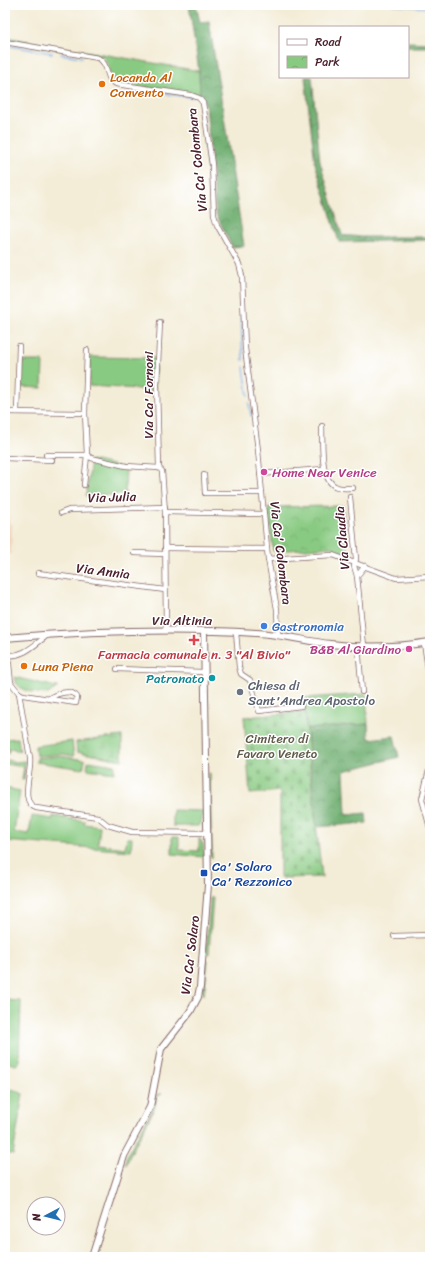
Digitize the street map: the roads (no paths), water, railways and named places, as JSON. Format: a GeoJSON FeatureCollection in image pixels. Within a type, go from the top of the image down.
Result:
{"type":"FeatureCollection","features":[{"type":"Feature","properties":{"kind":"street","name":"Via Ca' Colombara"},"geometry":{"type":"LineString","coordinates":[[5,42],[98,58],[105,62],[110,80],[116,84],[191,95],[199,98],[203,103],[212,165],[214,215],[239,264],[242,276],[245,348],[260,474],[268,559],[277,609],[278,635]]}},
{"type":"Feature","properties":{"kind":"street","name":"Via Ca' Fornoni"},"geometry":{"type":"LineString","coordinates":[[160,322],[157,385],[159,468],[162,471],[165,510],[166,631]]}},
{"type":"Feature","properties":{"kind":"street"},"geometry":{"type":"LineString","coordinates":[[17,412],[19,346]]}},
{"type":"Feature","properties":{"kind":"street"},"geometry":{"type":"LineString","coordinates":[[84,485],[87,456],[85,413],[87,350]]}},
{"type":"Feature","properties":{"kind":"street"},"geometry":{"type":"LineString","coordinates":[[5,412],[85,413]]}},
{"type":"Feature","properties":{"kind":"street"},"geometry":{"type":"LineString","coordinates":[[322,426],[324,469],[326,476],[335,486],[353,488]]}},
{"type":"Feature","properties":{"kind":"street"},"geometry":{"type":"LineString","coordinates":[[46,456],[87,456],[126,466],[159,468]]}},
{"type":"Feature","properties":{"kind":"street"},"geometry":{"type":"LineString","coordinates":[[5,458],[52,460]]}},
{"type":"Feature","properties":{"kind":"street"},"geometry":{"type":"LineString","coordinates":[[260,474],[324,469]]}},
{"type":"Feature","properties":{"kind":"street"},"geometry":{"type":"LineString","coordinates":[[204,475],[205,493],[262,493]]}},
{"type":"Feature","properties":{"kind":"street","name":"Via Claudia"},"geometry":{"type":"LineString","coordinates":[[350,497],[361,646]]}},
{"type":"Feature","properties":{"kind":"street","name":"Via Julia"},"geometry":{"type":"LineString","coordinates":[[61,513],[69,510],[165,510],[264,514]]}},
{"type":"Feature","properties":{"kind":"street"},"geometry":{"type":"LineString","coordinates":[[165,548],[267,549]]}},
{"type":"Feature","properties":{"kind":"street"},"geometry":{"type":"LineString","coordinates":[[134,554],[165,554]]}},
{"type":"Feature","properties":{"kind":"street"},"geometry":{"type":"LineString","coordinates":[[268,559],[333,555],[400,578],[430,576]]}},
{"type":"Feature","properties":{"kind":"street","name":"Via Claudia"},"geometry":{"type":"LineString","coordinates":[[357,576],[365,566]]}},
{"type":"Feature","properties":{"kind":"street","name":"Via Annia"},"geometry":{"type":"LineString","coordinates":[[38,573],[165,590]]}},
{"type":"Feature","properties":{"kind":"street","name":"Via Altinia"},"geometry":{"type":"LineString","coordinates":[[5,638],[94,631],[166,631],[236,632],[278,635],[332,644],[361,646],[427,642]]}},
{"type":"Feature","properties":{"kind":"street","name":"Via Ca' Solaro"},"geometry":{"type":"LineString","coordinates":[[92,1257],[124,1156],[150,1107],[161,1049],[167,1039],[187,1015],[198,997],[207,917],[208,833],[203,672],[204,632]]}},
{"type":"Feature","properties":{"kind":"street"},"geometry":{"type":"LineString","coordinates":[[236,632],[241,674],[250,680],[259,711],[301,706]]}},
{"type":"Feature","properties":{"kind":"street"},"geometry":{"type":"LineString","coordinates":[[49,634],[22,654],[6,655],[11,683],[20,694],[31,765],[27,798],[30,805],[36,808],[98,817],[108,825],[132,832],[208,833]]}},
{"type":"Feature","properties":{"kind":"street"},"geometry":{"type":"LineString","coordinates":[[427,642],[430,682]]}},
{"type":"Feature","properties":{"kind":"street"},"geometry":{"type":"LineString","coordinates":[[361,646],[362,692]]}},
{"type":"Feature","properties":{"kind":"street"},"geometry":{"type":"LineString","coordinates":[[118,669],[203,672]]}},
{"type":"Feature","properties":{"kind":"street"},"geometry":{"type":"LineString","coordinates":[[20,694],[48,699],[76,703],[77,697],[75,694],[60,692],[48,699]]}},
{"type":"Feature","properties":{"kind":"street"},"geometry":{"type":"LineString","coordinates":[[430,769],[422,799],[428,814],[430,828]]}},
{"type":"Feature","properties":{"kind":"street"},"geometry":{"type":"LineString","coordinates":[[394,936],[430,935]]}},
{"type":"Feature","properties":{"kind":"waterway"},"geometry":{"type":"LineString","coordinates":[[394,5],[430,8]]}},
{"type":"Feature","properties":{"kind":"waterway"},"geometry":{"type":"LineString","coordinates":[[5,45],[52,53]]}},
{"type":"Feature","properties":{"kind":"waterway"},"geometry":{"type":"LineString","coordinates":[[61,54],[82,57]]}},
{"type":"Feature","properties":{"kind":"waterway"},"geometry":{"type":"LineString","coordinates":[[116,87],[190,97]]}},
{"type":"Feature","properties":{"kind":"waterway"},"geometry":{"type":"LineString","coordinates":[[202,113],[210,195]]}},
{"type":"Feature","properties":{"kind":"waterway"},"geometry":{"type":"LineString","coordinates":[[241,314],[243,360]]}},
{"type":"Feature","properties":{"kind":"waterway"},"geometry":{"type":"LineString","coordinates":[[244,367],[248,396]]}},
{"type":"Feature","properties":{"kind":"waterway"},"geometry":{"type":"LineString","coordinates":[[249,403],[251,416]]}},
{"type":"Feature","properties":{"kind":"place","name":"Locanda Al Convento"},"geometry":{"type":"Point","coordinates":[102,84]}},
{"type":"Feature","properties":{"kind":"place","name":"Home Near Venice"},"geometry":{"type":"Point","coordinates":[264,472]}},
{"type":"Feature","properties":{"kind":"place","name":"Gastronomia"},"geometry":{"type":"Point","coordinates":[264,626]}},
{"type":"Feature","properties":{"kind":"place","name":"Farmacia comunale n. 3 \"Al Bivio\""},"geometry":{"type":"Point","coordinates":[194,640]}},
{"type":"Feature","properties":{"kind":"place","name":"B&B Al Giardino"},"geometry":{"type":"Point","coordinates":[409,649]}},
{"type":"Feature","properties":{"kind":"place","name":"Luna Piena"},"geometry":{"type":"Point","coordinates":[24,666]}},
{"type":"Feature","properties":{"kind":"place","name":"Patronato"},"geometry":{"type":"Point","coordinates":[212,678]}},
{"type":"Feature","properties":{"kind":"place","name":"Chiesa di Sant'Andrea Apostolo"},"geometry":{"type":"Point","coordinates":[240,692]}},
{"type":"Feature","properties":{"kind":"place","name":"Ca' Solaro Ca' Rezzonico"},"geometry":{"type":"Point","coordinates":[204,873]}},
{"type":"Feature","properties":{"kind":"park label","name":"Cimitero di Favaro Veneto"},"geometry":{"type":"Point","coordinates":[277,746]}}]}
